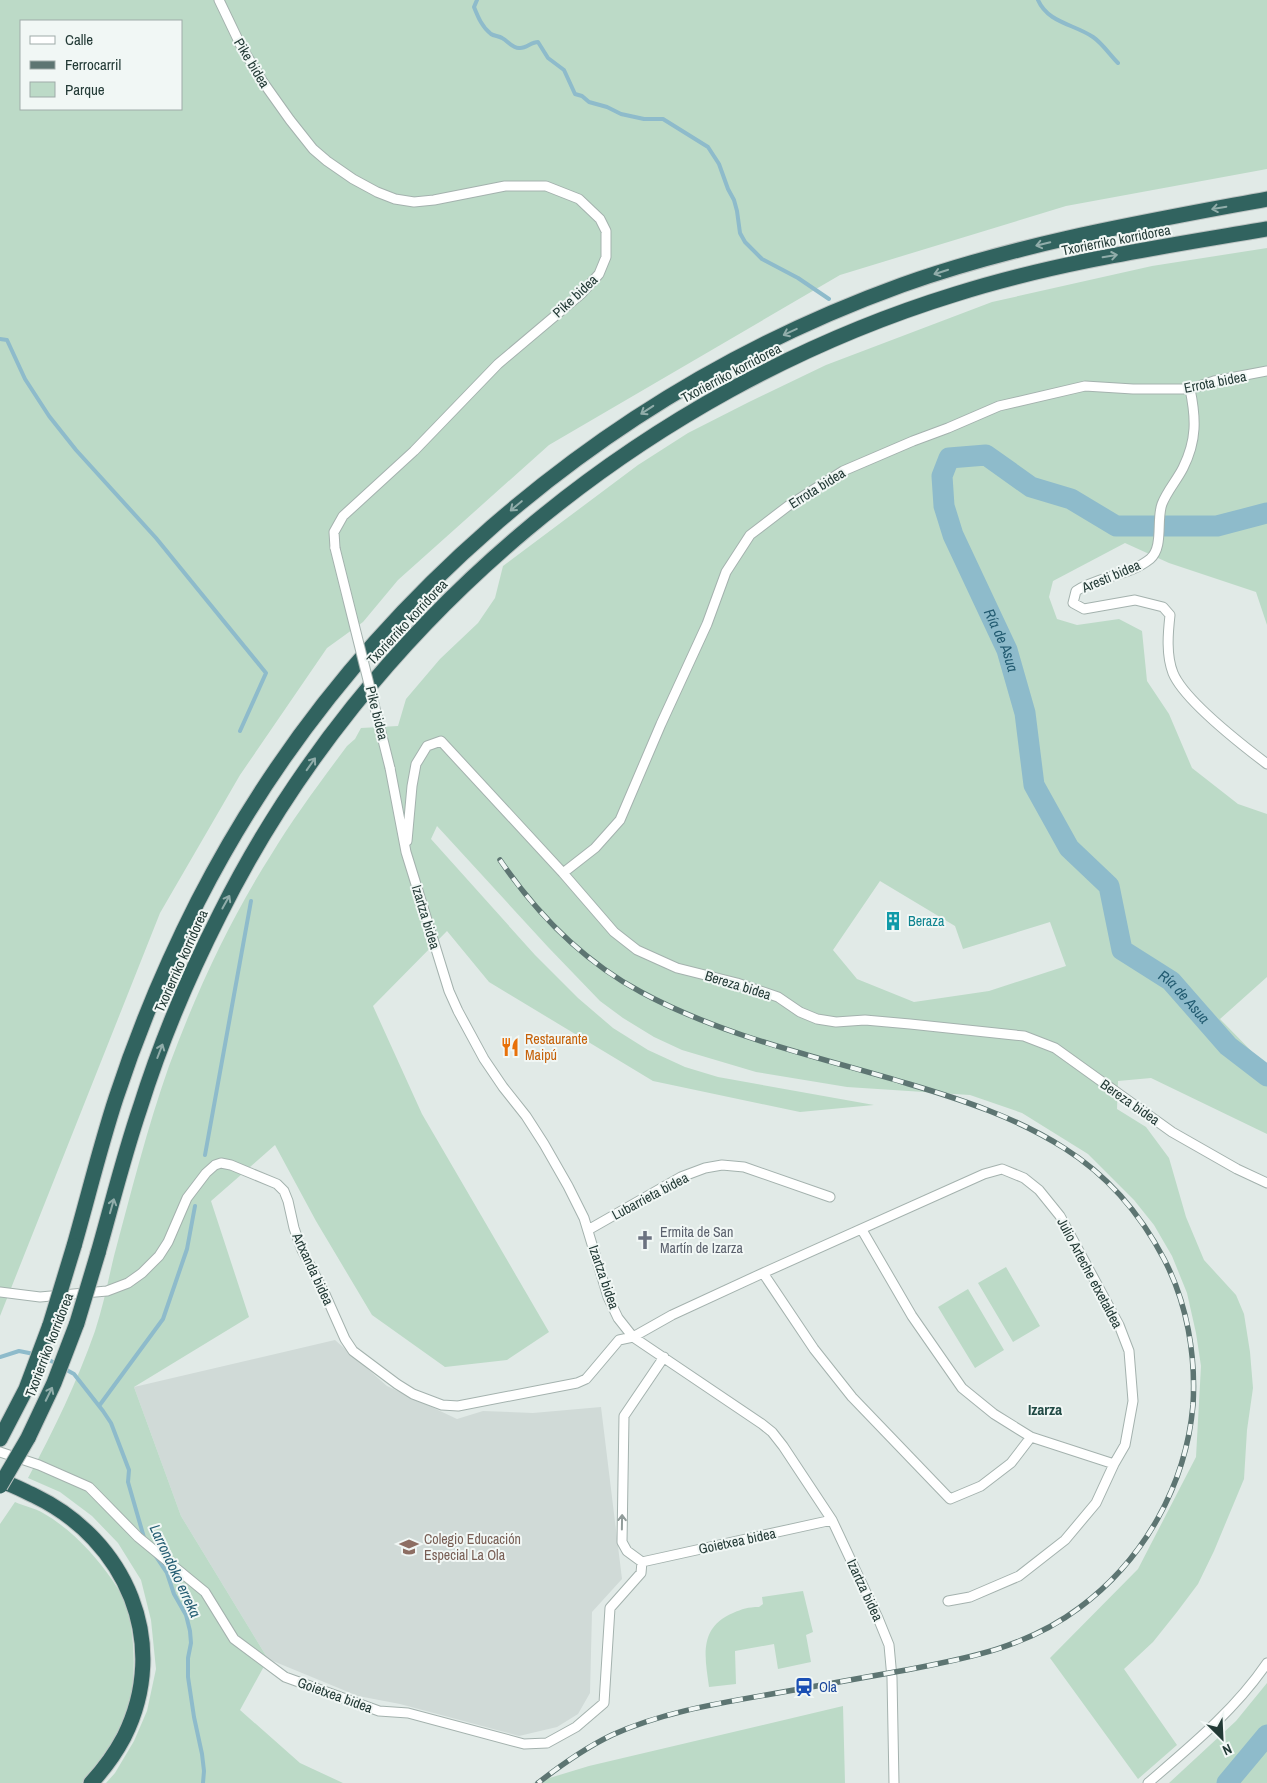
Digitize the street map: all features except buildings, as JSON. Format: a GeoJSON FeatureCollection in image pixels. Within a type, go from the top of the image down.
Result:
{"type":"FeatureCollection","features":[{"type":"Feature","properties":{"kind":"highway","name":"Txorierriko korridorea"},"geometry":{"type":"LineString","coordinates":[[0,1439],[26,1389],[50,1325],[106,1130],[132,1054],[161,981],[198,902],[256,801],[293,745],[357,663],[418,597],[479,537],[525,498],[592,447],[654,406],[772,340],[825,316],[902,285],[987,258],[1122,226],[1267,199]]}},
{"type":"Feature","properties":{"kind":"highway","name":"Txorierriko korridorea"},"geometry":{"type":"LineString","coordinates":[[0,1486],[28,1438],[54,1383],[77,1323],[140,1107],[165,1036],[220,913],[244,869],[304,773],[332,734],[376,679],[436,614],[518,537],[607,468],[675,423],[740,384],[783,363],[870,324],[994,282],[1099,257],[1267,230]]}},
{"type":"Feature","properties":{"kind":"highway"},"geometry":{"type":"LineString","coordinates":[[0,1481],[49,1503],[81,1526],[111,1559],[134,1604],[143,1651],[136,1706],[125,1736],[115,1753],[91,1783]]}},
{"type":"Feature","properties":{"kind":"street","name":"Pike bidea"},"geometry":{"type":"LineString","coordinates":[[219,0],[245,53],[290,120],[312,149],[353,179],[395,199],[414,202],[505,186],[546,186],[580,199],[600,219],[606,231],[606,257],[599,274],[581,294],[498,364],[414,451],[343,516],[334,532],[335,548],[390,768]]}},
{"type":"Feature","properties":{"kind":"street","name":"Errota bidea"},"geometry":{"type":"LineString","coordinates":[[563,873],[595,848],[620,820],[660,724],[707,624],[726,572],[750,535],[788,506],[843,471],[999,406],[1085,386],[1133,389],[1190,389],[1214,381],[1267,372]]}},
{"type":"Feature","properties":{"kind":"street","name":"Aresti bidea"},"geometry":{"type":"LineString","coordinates":[[1190,389],[1195,415],[1193,441],[1183,467],[1169,488],[1161,505],[1158,544],[1152,558],[1136,568],[1086,584],[1076,591],[1074,602],[1084,609],[1135,600],[1163,607],[1170,615],[1170,658],[1174,673],[1185,692],[1210,716],[1267,764]]}},
{"type":"Feature","properties":{"kind":"street","name":"Bereza bidea"},"geometry":{"type":"LineString","coordinates":[[406,852],[416,764],[427,746],[441,742],[563,873],[614,932],[637,950],[677,968],[737,983],[770,994],[800,1012],[817,1019],[836,1022],[865,1020],[1024,1036],[1055,1048],[1172,1132],[1237,1169],[1267,1182]]}},
{"type":"Feature","properties":{"kind":"street","name":"Izartza bidea"},"geometry":{"type":"LineString","coordinates":[[390,768],[406,852],[438,958],[458,1011],[484,1059],[544,1144],[584,1218],[608,1297],[618,1318],[633,1337],[772,1432],[832,1520],[878,1618],[891,1654],[894,1783]]}},
{"type":"Feature","properties":{"kind":"street","name":"Artxanda bidea"},"geometry":{"type":"LineString","coordinates":[[0,1292],[40,1297],[107,1291],[128,1284],[160,1256],[187,1198],[206,1173],[215,1165],[221,1163],[262,1177],[277,1184],[284,1190],[301,1248],[325,1294],[345,1339],[353,1351],[397,1384],[425,1400],[442,1405],[458,1406],[577,1383],[592,1372],[619,1340],[633,1337]]}},
{"type":"Feature","properties":{"kind":"street","name":"Lubarrieta bidea"},"geometry":{"type":"LineString","coordinates":[[588,1230],[681,1177],[704,1168],[722,1165],[744,1167],[830,1196]]}},
{"type":"Feature","properties":{"kind":"street","name":"Julio Arteche etxetaldea"},"geometry":{"type":"LineString","coordinates":[[633,1337],[672,1315],[984,1174],[1002,1169],[1024,1178],[1039,1190],[1060,1216],[1119,1325],[1129,1351],[1133,1401],[1125,1445],[1096,1503],[1065,1540],[1019,1576],[970,1597],[948,1601]]}},
{"type":"Feature","properties":{"kind":"street"},"geometry":{"type":"LineString","coordinates":[[862,1230],[912,1316],[962,1388],[994,1414],[1032,1438],[1114,1464]]}},
{"type":"Feature","properties":{"kind":"street"},"geometry":{"type":"LineString","coordinates":[[763,1274],[814,1349],[852,1396],[950,1499],[982,1486],[1011,1462],[1032,1438]]}},
{"type":"Feature","properties":{"kind":"street"},"geometry":{"type":"LineString","coordinates":[[642,1562],[627,1551],[622,1542],[624,1416],[664,1357]]}},
{"type":"Feature","properties":{"kind":"street","name":"Goietxea bidea"},"geometry":{"type":"LineString","coordinates":[[0,1452],[39,1465],[89,1487],[138,1537],[205,1592],[234,1639],[286,1676],[379,1711],[408,1713],[524,1744],[547,1743],[576,1727],[604,1703],[610,1608],[641,1573],[642,1562],[832,1520]]}},
{"type":"Feature","properties":{"kind":"street"},"geometry":{"type":"LineString","coordinates":[[1148,1783],[1220,1720],[1267,1663]]}},
{"type":"Feature","properties":{"kind":"shaded area","name":"Colegio Educación Especial La Ola"},"geometry":{"type":"Polygon","coordinates":[[[335,1340],[387,1386],[457,1419],[483,1411],[533,1413],[601,1407],[622,1579],[592,1612],[590,1693],[578,1714],[557,1727],[519,1736],[400,1704],[358,1696],[268,1659],[181,1516],[134,1387],[335,1340]]]}},
{"type":"Feature","properties":{"kind":"green space"},"geometry":{"type":"Polygon","coordinates":[[[0,0],[1267,0],[1267,169],[1066,206],[840,275],[549,445],[398,580],[363,622],[327,648],[240,775],[160,913],[0,1316],[0,0]]]}},
{"type":"Feature","properties":{"kind":"green space"},"geometry":{"type":"Polygon","coordinates":[[[1267,248],[1267,625],[1256,592],[1169,563],[1125,543],[1053,581],[1049,597],[1057,619],[1077,625],[1119,619],[1142,631],[1147,681],[1169,714],[1192,768],[1238,804],[1267,814],[1267,977],[1220,1019],[1267,1065],[1267,1134],[1151,1078],[1118,1081],[1117,1109],[1146,1127],[1169,1158],[1186,1217],[1204,1260],[1236,1295],[1244,1314],[1250,1352],[1253,1388],[1247,1430],[1244,1479],[1198,1584],[1153,1642],[1124,1669],[1177,1745],[1138,1779],[1050,1658],[1138,1569],[1196,1457],[1201,1366],[1187,1293],[1172,1256],[1154,1225],[1134,1200],[1088,1154],[1022,1113],[970,1095],[847,1087],[756,1072],[682,1050],[654,1037],[600,1001],[437,826],[431,839],[535,955],[578,998],[613,1028],[648,1050],[685,1067],[718,1077],[874,1105],[800,1112],[653,1081],[489,982],[447,931],[373,1006],[422,1114],[549,1332],[507,1360],[445,1367],[372,1315],[316,1221],[275,1145],[211,1201],[249,1317],[134,1387],[181,1516],[268,1659],[240,1710],[300,1763],[343,1783],[106,1783],[115,1773],[134,1741],[147,1711],[156,1669],[151,1620],[141,1580],[118,1543],[92,1516],[60,1492],[28,1478],[65,1406],[95,1331],[146,1137],[169,1066],[190,1012],[214,958],[241,906],[298,813],[347,746],[355,739],[361,728],[398,726],[406,699],[440,659],[478,623],[495,598],[503,566],[638,465],[688,433],[826,365],[992,302],[1152,266],[1267,248]],[[880,881],[833,950],[857,979],[914,1002],[989,991],[1066,966],[1050,922],[963,949],[955,926],[880,881]]]}},
{"type":"Feature","properties":{"kind":"green space"},"geometry":{"type":"Polygon","coordinates":[[[1006,1267],[1040,1326],[1013,1342],[978,1283],[1006,1267]]]}},
{"type":"Feature","properties":{"kind":"green space"},"geometry":{"type":"Polygon","coordinates":[[[968,1289],[1004,1350],[975,1368],[938,1307],[968,1289]]]}},
{"type":"Feature","properties":{"kind":"green space"},"geometry":{"type":"Polygon","coordinates":[[[15,1502],[37,1510],[53,1519],[82,1543],[122,1595],[131,1624],[134,1671],[127,1713],[119,1731],[107,1750],[82,1783],[0,1783],[0,1524],[15,1502]]]}},
{"type":"Feature","properties":{"kind":"green space"},"geometry":{"type":"Polygon","coordinates":[[[803,1591],[813,1632],[806,1635],[811,1662],[778,1669],[774,1644],[735,1651],[736,1684],[709,1687],[706,1644],[714,1627],[722,1619],[733,1613],[745,1608],[759,1607],[763,1604],[762,1597],[803,1591]]]}},
{"type":"Feature","properties":{"kind":"green space"},"geometry":{"type":"Polygon","coordinates":[[[1267,1683],[1267,1783],[1169,1783],[1236,1721],[1267,1683]]]}},
{"type":"Feature","properties":{"kind":"green space"},"geometry":{"type":"Polygon","coordinates":[[[843,1706],[845,1783],[533,1783],[589,1766],[843,1706]]]}},
{"type":"Feature","properties":{"kind":"waterway"},"geometry":{"type":"LineString","coordinates":[[477,0],[474,7],[481,22],[492,35],[502,38],[517,48],[538,42],[548,58],[564,70],[575,94],[582,96],[589,102],[607,107],[621,114],[644,119],[663,119],[708,147],[719,164],[734,200],[740,233],[745,242],[762,259],[798,278],[829,299]]}},
{"type":"Feature","properties":{"kind":"waterway"},"geometry":{"type":"LineString","coordinates":[[1038,0],[1048,14],[1086,33],[1103,46],[1118,63]]}},
{"type":"Feature","properties":{"kind":"waterway"},"geometry":{"type":"LineString","coordinates":[[0,339],[7,340],[25,379],[49,416],[76,450],[156,538],[266,673],[240,731]]}},
{"type":"Feature","properties":{"kind":"waterway","name":"Ría de Asua"},"geometry":{"type":"LineString","coordinates":[[1267,513],[1217,526],[1116,526],[1071,499],[1031,487],[986,455],[949,458],[942,476],[944,506],[953,535],[1007,650],[1025,713],[1034,785],[1069,848],[1109,886],[1122,950],[1171,981],[1228,1046],[1267,1076]]}},
{"type":"Feature","properties":{"kind":"waterway"},"geometry":{"type":"LineString","coordinates":[[205,1155],[251,901]]}},
{"type":"Feature","properties":{"kind":"waterway"},"geometry":{"type":"LineString","coordinates":[[99,1406],[163,1319],[187,1249],[195,1206]]}},
{"type":"Feature","properties":{"kind":"waterway","name":"Larrondoko erreka"},"geometry":{"type":"LineString","coordinates":[[0,1357],[19,1351],[34,1354]]}},
{"type":"Feature","properties":{"kind":"waterway","name":"Larrondoko erreka"},"geometry":{"type":"LineString","coordinates":[[41,1356],[57,1364]]}},
{"type":"Feature","properties":{"kind":"waterway","name":"Larrondoko erreka"},"geometry":{"type":"LineString","coordinates":[[63,1368],[74,1374],[111,1423],[129,1470],[128,1482],[145,1541]]}},
{"type":"Feature","properties":{"kind":"waterway","name":"Larrondoko erreka"},"geometry":{"type":"LineString","coordinates":[[155,1555],[167,1573],[174,1594],[186,1615],[190,1631],[191,1643],[188,1658],[188,1677],[202,1754],[203,1783]]}},
{"type":"Feature","properties":{"kind":"waterway","name":"Ría de Asua"},"geometry":{"type":"LineString","coordinates":[[1227,1783],[1267,1735]]}},
{"type":"Feature","properties":{"kind":"railway"},"geometry":{"type":"LineString","coordinates":[[500,860],[529,899],[563,935],[600,966],[641,992],[705,1022],[739,1034],[969,1103],[1009,1119],[1046,1137],[1080,1159],[1122,1197],[1145,1227],[1164,1259],[1179,1293],[1184,1311],[1191,1348],[1194,1386],[1189,1435],[1171,1492],[1158,1518],[1142,1544],[1102,1589],[1079,1608],[1059,1621],[1018,1642],[952,1661],[707,1706],[668,1715],[630,1727],[592,1745],[538,1783]]}},
{"type":"Feature","properties":{"kind":"place","name":"Beraza"},"geometry":{"type":"Point","coordinates":[893,921]}},
{"type":"Feature","properties":{"kind":"place","name":"Restaurante Maipú"},"geometry":{"type":"Point","coordinates":[510,1047]}},
{"type":"Feature","properties":{"kind":"place","name":"Ermita de San Martín de Izarza"},"geometry":{"type":"Point","coordinates":[645,1240]}},
{"type":"Feature","properties":{"kind":"place","name":"Colegio Educación Especial La Ola"},"geometry":{"type":"Point","coordinates":[409,1547]}},
{"type":"Feature","properties":{"kind":"place","name":"Ola"},"geometry":{"type":"Point","coordinates":[804,1687]}},
{"type":"Feature","properties":{"kind":"district","name":"Izarza"},"geometry":{"type":"Point","coordinates":[1045,1410]}}]}
